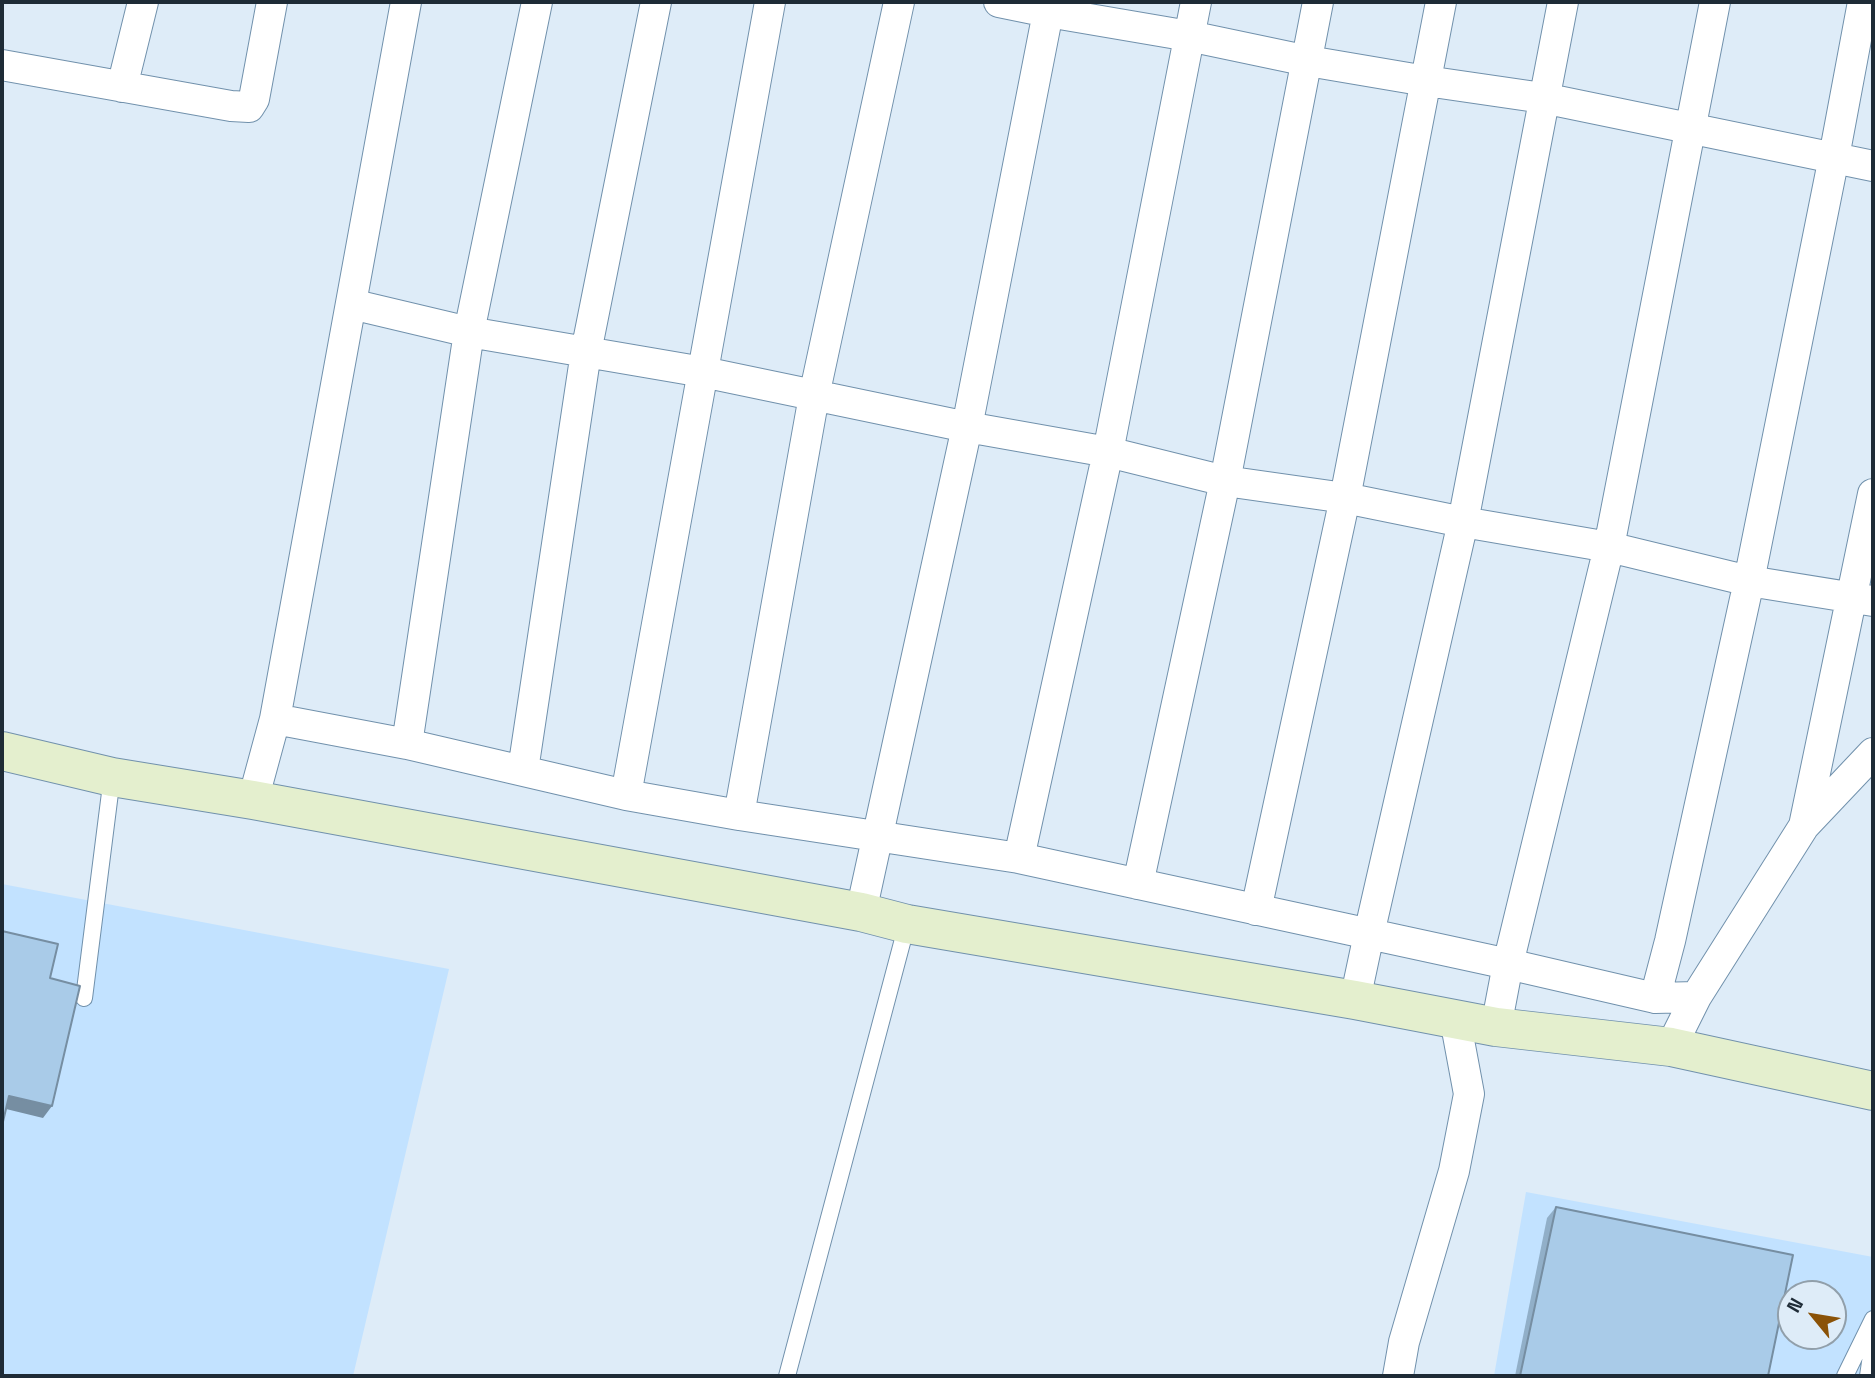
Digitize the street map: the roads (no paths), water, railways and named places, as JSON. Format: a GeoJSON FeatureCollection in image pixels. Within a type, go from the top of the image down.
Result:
{"type":"FeatureCollection","features":[{"type":"Feature","properties":{"kind":"street"},"geometry":{"type":"LineString","coordinates":[[122,87],[143,2]]}},
{"type":"Feature","properties":{"kind":"street"},"geometry":{"type":"LineString","coordinates":[[2,65],[249,107],[254,99],[272,2]]}},
{"type":"Feature","properties":{"kind":"street"},"geometry":{"type":"LineString","coordinates":[[253,800],[275,719],[406,2]]}},
{"type":"Feature","properties":{"kind":"street"},"geometry":{"type":"LineString","coordinates":[[407,744],[470,332],[537,2]]}},
{"type":"Feature","properties":{"kind":"street"},"geometry":{"type":"LineString","coordinates":[[523,770],[586,352],[656,2]]}},
{"type":"Feature","properties":{"kind":"street"},"geometry":{"type":"LineString","coordinates":[[626,795],[770,2]]}},
{"type":"Feature","properties":{"kind":"street"},"geometry":{"type":"LineString","coordinates":[[739,815],[814,396],[899,2]]}},
{"type":"Feature","properties":{"kind":"street"},"geometry":{"type":"LineString","coordinates":[[999,2],[1049,7],[1308,61],[1543,97],[1873,166]]}},
{"type":"Feature","properties":{"kind":"street"},"geometry":{"type":"LineString","coordinates":[[1019,858],[1108,452],[1196,2]]}},
{"type":"Feature","properties":{"kind":"street"},"geometry":{"type":"LineString","coordinates":[[1138,884],[1225,481],[1318,2]]}},
{"type":"Feature","properties":{"kind":"street"},"geometry":{"type":"LineString","coordinates":[[1256,909],[1345,498],[1441,2]]}},
{"type":"Feature","properties":{"kind":"street"},"geometry":{"type":"LineString","coordinates":[[1355,1000],[1464,522],[1563,2]]}},
{"type":"Feature","properties":{"kind":"street"},"geometry":{"type":"LineString","coordinates":[[1496,1027],[1508,964],[1609,547],[1715,2]]}},
{"type":"Feature","properties":{"kind":"street"},"geometry":{"type":"LineString","coordinates":[[1655,998],[1749,581],[1863,2]]}},
{"type":"Feature","properties":{"kind":"street"},"geometry":{"type":"LineString","coordinates":[[861,912],[967,428],[1049,7]]}},
{"type":"Feature","properties":{"kind":"street"},"geometry":{"type":"LineString","coordinates":[[351,304],[470,332],[703,372],[967,428],[1108,452],[1225,481],[1345,498],[1609,547],[1749,581],[1863,600]]}},
{"type":"Feature","properties":{"kind":"street"},"geometry":{"type":"LineString","coordinates":[[1804,826],[1863,600],[1873,494]]}},
{"type":"Feature","properties":{"kind":"street"},"geometry":{"type":"LineString","coordinates":[[275,719],[407,744],[626,795],[1019,858],[1655,998],[1696,997]]}},
{"type":"Feature","properties":{"kind":"street"},"geometry":{"type":"LineString","coordinates":[[2,751],[112,777],[253,800],[861,912],[907,924],[1355,1000],[1496,1027],[1671,1047],[1873,1091]]}},
{"type":"Feature","properties":{"kind":"street"},"geometry":{"type":"LineString","coordinates":[[1671,1047],[1696,997],[1804,826],[1873,753]]}},
{"type":"Feature","properties":{"kind":"street"},"geometry":{"type":"LineString","coordinates":[[1398,1376],[1404,1342],[1454,1171],[1469,1094],[1455,1020]]}},
{"type":"Feature","properties":{"kind":"lane"},"geometry":{"type":"LineString","coordinates":[[84,998],[112,777]]}},
{"type":"Feature","properties":{"kind":"lane"},"geometry":{"type":"LineString","coordinates":[[787,1376],[907,924]]}},
{"type":"Feature","properties":{"kind":"lane"},"geometry":{"type":"LineString","coordinates":[[1845,1376],[1873,1319]]}},
{"type":"Feature","properties":{"kind":"lane"},"geometry":{"type":"LineString","coordinates":[[1868,1376],[1873,1342]]}}]}
